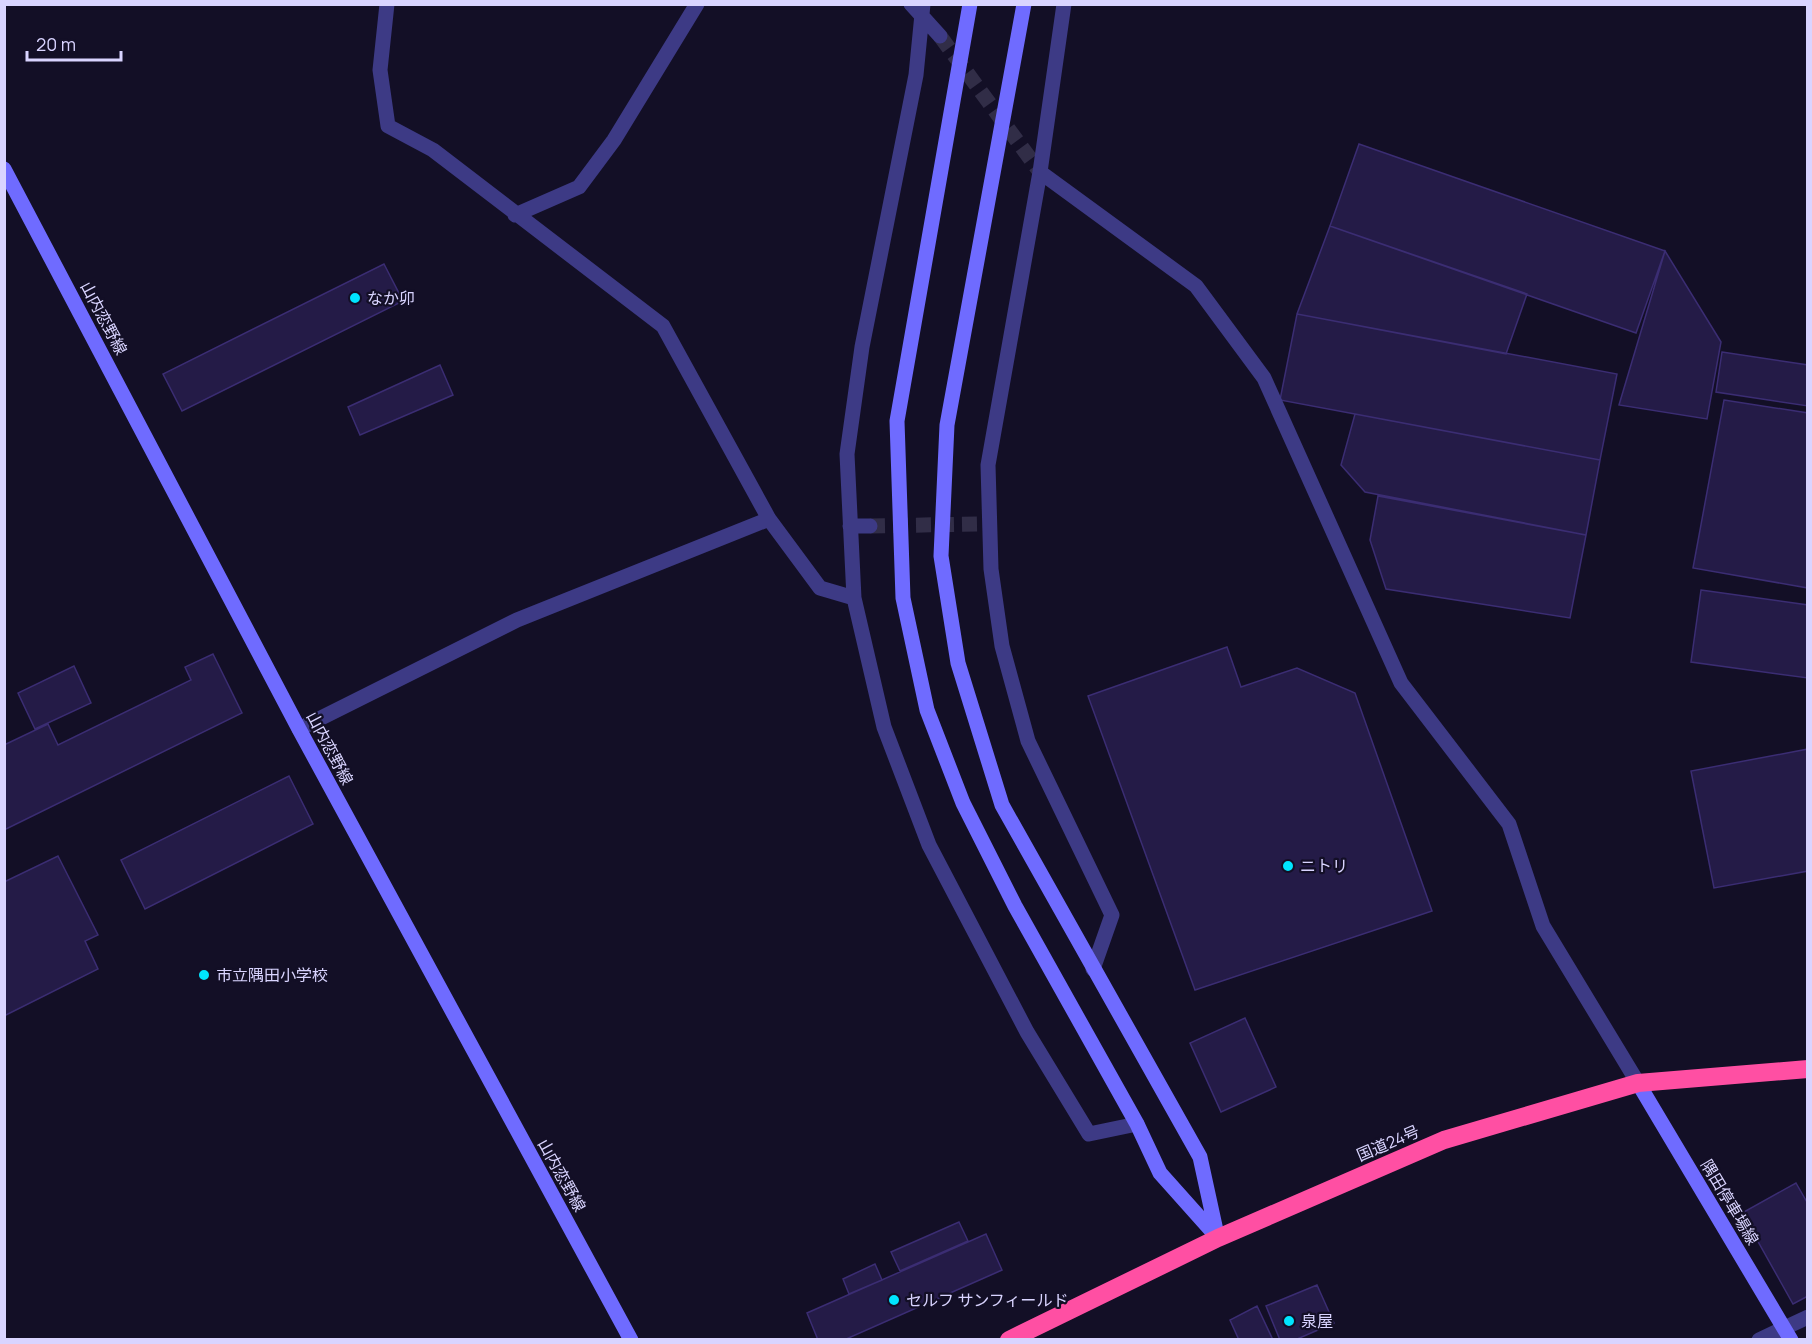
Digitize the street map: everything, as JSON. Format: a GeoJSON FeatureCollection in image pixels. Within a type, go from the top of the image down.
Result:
{"type":"FeatureCollection","features":[{"type":"Feature","properties":{"kind":"highway","name":"国道24号"},"geometry":{"type":"LineString","coordinates":[[1009,1340],[1218,1238],[1444,1140],[1638,1083],[1808,1069]]}},
{"type":"Feature","properties":{"kind":"street"},"geometry":{"type":"LineString","coordinates":[[387,4],[380,70],[388,126],[434,150],[663,326],[769,519],[820,588],[854,598]]}},
{"type":"Feature","properties":{"kind":"street"},"geometry":{"type":"LineString","coordinates":[[515,214],[579,187],[614,140],[697,4]]}},
{"type":"Feature","properties":{"kind":"street"},"geometry":{"type":"LineString","coordinates":[[970,4],[897,421],[903,598],[927,710],[963,802],[1015,906],[1137,1124],[1160,1173],[1218,1238]]}},
{"type":"Feature","properties":{"kind":"street"},"geometry":{"type":"LineString","coordinates":[[1024,4],[947,425],[941,556],[958,663],[1002,805],[1200,1157],[1218,1238]]}},
{"type":"Feature","properties":{"kind":"street"},"geometry":{"type":"LineString","coordinates":[[1064,4],[1040,172],[988,465],[984,524],[1002,646],[1028,741],[1112,915],[1093,969]]}},
{"type":"Feature","properties":{"kind":"street"},"geometry":{"type":"LineString","coordinates":[[918,8],[916,75],[855,392],[847,454],[854,598],[884,727],[929,845],[1027,1032],[1089,1134],[1137,1124]]}},
{"type":"Feature","properties":{"kind":"street"},"geometry":{"type":"LineString","coordinates":[[918,8],[940,36]]}},
{"type":"Feature","properties":{"kind":"street","name":"山内恋野線"},"geometry":{"type":"LineString","coordinates":[[4,169],[299,729],[631,1340]]}},
{"type":"Feature","properties":{"kind":"street"},"geometry":{"type":"LineString","coordinates":[[1040,172],[1196,286],[1264,378],[1401,683],[1509,824],[1543,926],[1638,1083]]}},
{"type":"Feature","properties":{"kind":"street"},"geometry":{"type":"LineString","coordinates":[[299,729],[517,620],[769,519]]}},
{"type":"Feature","properties":{"kind":"street"},"geometry":{"type":"LineString","coordinates":[[850,526],[870,526]]}},
{"type":"Feature","properties":{"kind":"street","name":"隅田停車場線"},"geometry":{"type":"LineString","coordinates":[[1638,1083],[1788,1334]]}},
{"type":"Feature","properties":{"kind":"street"},"geometry":{"type":"LineString","coordinates":[[1760,1340],[1788,1334],[1808,1317]]}},
{"type":"Feature","properties":{"kind":"building"},"geometry":{"type":"Polygon","coordinates":[[[1359,144],[1665,251],[1636,333],[1330,226],[1359,144]]]}},
{"type":"Feature","properties":{"kind":"building"},"geometry":{"type":"Polygon","coordinates":[[[1330,226],[1527,294],[1506,354],[1297,314],[1330,226]]]}},
{"type":"Feature","properties":{"kind":"building"},"geometry":{"type":"Polygon","coordinates":[[[1665,251],[1721,342],[1707,419],[1619,405],[1665,251]]]}},
{"type":"Feature","properties":{"kind":"building"},"geometry":{"type":"Polygon","coordinates":[[[384,264],[403,301],[182,411],[163,374],[384,264]]]}},
{"type":"Feature","properties":{"kind":"building"},"geometry":{"type":"Polygon","coordinates":[[[1297,314],[1617,374],[1600,460],[1280,400],[1297,314]]]}},
{"type":"Feature","properties":{"kind":"building"},"geometry":{"type":"Polygon","coordinates":[[[1722,352],[1808,365],[1808,406],[1716,392],[1722,352]]]}},
{"type":"Feature","properties":{"kind":"building"},"geometry":{"type":"Polygon","coordinates":[[[440,365],[453,395],[360,435],[348,407],[440,365]]]}},
{"type":"Feature","properties":{"kind":"building"},"geometry":{"type":"Polygon","coordinates":[[[1724,400],[1808,413],[1808,588],[1693,568],[1724,400]]]}},
{"type":"Feature","properties":{"kind":"building"},"geometry":{"type":"Polygon","coordinates":[[[1355,414],[1600,460],[1586,535],[1365,492],[1341,465],[1355,414]]]}},
{"type":"Feature","properties":{"kind":"building"},"geometry":{"type":"Polygon","coordinates":[[[1378,496],[1586,535],[1570,618],[1386,589],[1370,540],[1378,496]]]}},
{"type":"Feature","properties":{"kind":"building"},"geometry":{"type":"Polygon","coordinates":[[[1701,590],[1808,605],[1808,678],[1691,662],[1701,590]]]}},
{"type":"Feature","properties":{"kind":"building"},"geometry":{"type":"Polygon","coordinates":[[[1227,647],[1241,687],[1297,668],[1355,693],[1432,911],[1195,990],[1088,696],[1227,647]]]}},
{"type":"Feature","properties":{"kind":"building"},"geometry":{"type":"Polygon","coordinates":[[[213,654],[242,713],[4,830],[4,745],[48,724],[58,745],[191,680],[185,667],[213,654]]]}},
{"type":"Feature","properties":{"kind":"building"},"geometry":{"type":"Polygon","coordinates":[[[74,666],[91,703],[35,729],[18,693],[74,666]]]}},
{"type":"Feature","properties":{"kind":"building"},"geometry":{"type":"Polygon","coordinates":[[[1808,749],[1808,871],[1714,888],[1691,771],[1808,749]]]}},
{"type":"Feature","properties":{"kind":"building"},"geometry":{"type":"Polygon","coordinates":[[[289,776],[313,824],[145,909],[121,860],[289,776]]]}},
{"type":"Feature","properties":{"kind":"building"},"geometry":{"type":"Polygon","coordinates":[[[58,856],[98,935],[85,941],[98,969],[4,1016],[4,882],[58,856]]]}},
{"type":"Feature","properties":{"kind":"building"},"geometry":{"type":"Polygon","coordinates":[[[1245,1018],[1276,1087],[1221,1112],[1190,1043],[1245,1018]]]}},
{"type":"Feature","properties":{"kind":"building"},"geometry":{"type":"Polygon","coordinates":[[[1796,1183],[1808,1204],[1808,1296],[1793,1304],[1742,1213],[1796,1183]]]}},
{"type":"Feature","properties":{"kind":"building"},"geometry":{"type":"Polygon","coordinates":[[[959,1222],[968,1241],[900,1271],[891,1252],[959,1222]]]}},
{"type":"Feature","properties":{"kind":"building"},"geometry":{"type":"Polygon","coordinates":[[[986,1234],[1002,1270],[844,1340],[818,1340],[807,1313],[986,1234]]]}},
{"type":"Feature","properties":{"kind":"building"},"geometry":{"type":"Polygon","coordinates":[[[875,1264],[882,1280],[849,1294],[843,1279],[875,1264]]]}},
{"type":"Feature","properties":{"kind":"building"},"geometry":{"type":"Polygon","coordinates":[[[1317,1285],[1334,1323],[1295,1340],[1280,1340],[1266,1306],[1317,1285]]]}},
{"type":"Feature","properties":{"kind":"building"},"geometry":{"type":"Polygon","coordinates":[[[1257,1306],[1273,1340],[1239,1340],[1230,1320],[1257,1306]]]}},
{"type":"Feature","properties":{"kind":"tunnel"},"geometry":{"type":"LineString","coordinates":[[940,36],[1040,172]]}},
{"type":"Feature","properties":{"kind":"tunnel"},"geometry":{"type":"LineString","coordinates":[[870,526],[978,524]]}},
{"type":"Feature","properties":{"kind":"place","name":"なか卯"},"geometry":{"type":"Point","coordinates":[355,298]}},
{"type":"Feature","properties":{"kind":"place","name":"ニトリ"},"geometry":{"type":"Point","coordinates":[1288,866]}},
{"type":"Feature","properties":{"kind":"place","name":"市立隅田小学校"},"geometry":{"type":"Point","coordinates":[204,975]}},
{"type":"Feature","properties":{"kind":"place","name":"セルフ サンフィールド"},"geometry":{"type":"Point","coordinates":[894,1300]}},
{"type":"Feature","properties":{"kind":"place","name":"泉屋"},"geometry":{"type":"Point","coordinates":[1289,1321]}}]}
